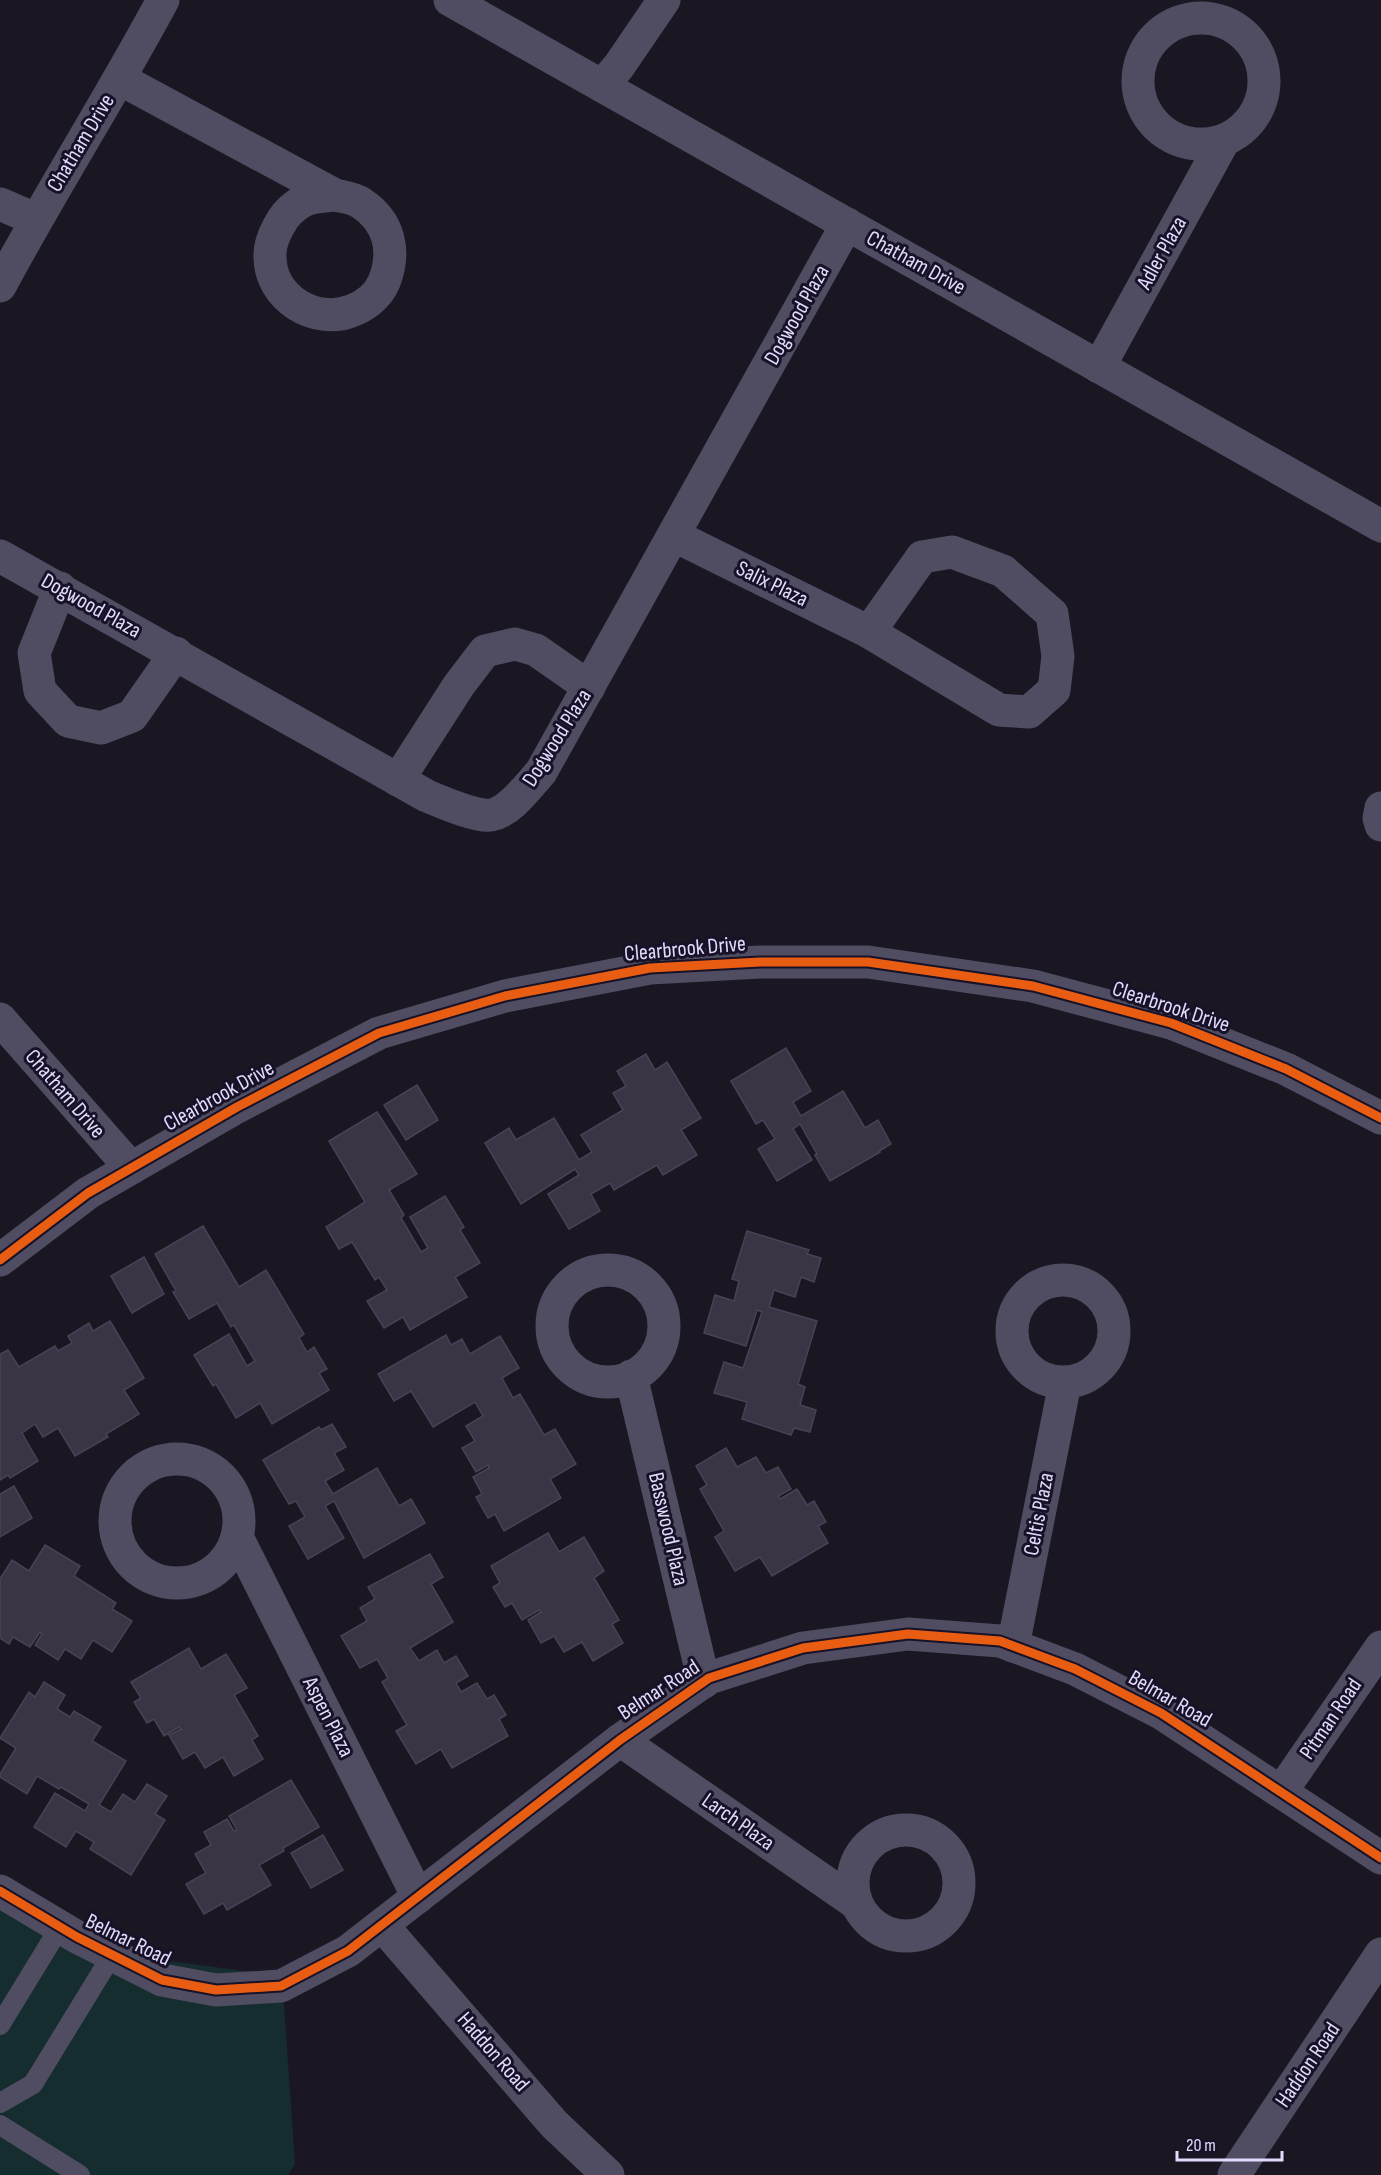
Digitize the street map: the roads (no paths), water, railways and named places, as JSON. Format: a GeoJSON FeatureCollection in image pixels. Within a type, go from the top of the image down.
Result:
{"type":"FeatureCollection","features":[{"type":"Feature","properties":{"kind":"street","name":"Chatham Drive"},"geometry":{"type":"LineString","coordinates":[[0,286],[36,219],[120,79],[163,0]]}},
{"type":"Feature","properties":{"kind":"street","name":"Chatham Drive"},"geometry":{"type":"LineString","coordinates":[[450,0],[1381,526]]}},
{"type":"Feature","properties":{"kind":"street"},"geometry":{"type":"LineString","coordinates":[[602,86],[619,66],[664,0]]}},
{"type":"Feature","properties":{"kind":"street"},"geometry":{"type":"LineString","coordinates":[[120,79],[335,195]]}},
{"type":"Feature","properties":{"kind":"street","name":"Adler Plaza"},"geometry":{"type":"LineString","coordinates":[[1099,367],[1224,140]]}},
{"type":"Feature","properties":{"kind":"street"},"geometry":{"type":"LineString","coordinates":[[0,204],[36,219]]}},
{"type":"Feature","properties":{"kind":"street","name":"Dogwood Plaza"},"geometry":{"type":"LineString","coordinates":[[0,556],[427,796],[464,810],[491,815],[514,804],[541,772],[675,536],[847,224]]}},
{"type":"Feature","properties":{"kind":"street","name":"Salix Plaza"},"geometry":{"type":"LineString","coordinates":[[675,536],[869,632],[999,710],[1029,711],[1054,690],[1058,656],[1052,614],[1003,571],[952,552],[922,557],[869,632]]}},
{"type":"Feature","properties":{"kind":"street"},"geometry":{"type":"LineString","coordinates":[[60,588],[34,653],[40,691],[68,721],[101,728],[132,716],[176,653]]}},
{"type":"Feature","properties":{"kind":"street"},"geometry":{"type":"LineString","coordinates":[[398,780],[459,685],[485,651],[515,644],[536,650],[589,687]]}},
{"type":"Feature","properties":{"kind":"street"},"geometry":{"type":"LineString","coordinates":[[1381,808],[1379,818],[1381,825]]}},
{"type":"Feature","properties":{"kind":"street","name":"Clearbrook Drive"},"geometry":{"type":"LineString","coordinates":[[0,1260],[88,1193],[237,1107],[380,1033],[506,996],[650,968],[760,962],[868,962],[1034,986],[1171,1023],[1286,1069],[1381,1118]]}},
{"type":"Feature","properties":{"kind":"street","name":"Chatham Drive"},"geometry":{"type":"LineString","coordinates":[[0,1019],[131,1168]]}},
{"type":"Feature","properties":{"kind":"street","name":"Basswood Plaza"},"geometry":{"type":"LineString","coordinates":[[632,1376],[704,1682]]}},
{"type":"Feature","properties":{"kind":"street","name":"Celtis Plaza"},"geometry":{"type":"LineString","coordinates":[[1013,1646],[1065,1383]]}},
{"type":"Feature","properties":{"kind":"street","name":"Aspen Plaza"},"geometry":{"type":"LineString","coordinates":[[237,1537],[418,1897]]}},
{"type":"Feature","properties":{"kind":"street","name":"Belmar Road"},"geometry":{"type":"LineString","coordinates":[[0,1892],[111,1955],[162,1980],[216,1990],[281,1986],[348,1951],[620,1740],[709,1678],[803,1648],[908,1634],[1000,1641],[1075,1669],[1161,1713],[1381,1858]]}},
{"type":"Feature","properties":{"kind":"street","name":"Pitman Road"},"geometry":{"type":"LineString","coordinates":[[1281,1792],[1381,1647]]}},
{"type":"Feature","properties":{"kind":"street","name":"Larch Plaza"},"geometry":{"type":"LineString","coordinates":[[620,1740],[857,1904]]}},
{"type":"Feature","properties":{"kind":"street","name":"Haddon Road"},"geometry":{"type":"LineString","coordinates":[[382,1925],[554,2124],[608,2175]]}},
{"type":"Feature","properties":{"kind":"street","name":"Haddon Road"},"geometry":{"type":"LineString","coordinates":[[1234,2175],[1381,1954]]}},
{"type":"Feature","properties":{"kind":"lane"},"geometry":{"type":"LineString","coordinates":[[0,2025],[60,1927]]}},
{"type":"Feature","properties":{"kind":"lane"},"geometry":{"type":"LineString","coordinates":[[0,2103],[33,2084],[111,1955]]}},
{"type":"Feature","properties":{"kind":"lane"},"geometry":{"type":"LineString","coordinates":[[0,2125],[80,2175]]}}]}
